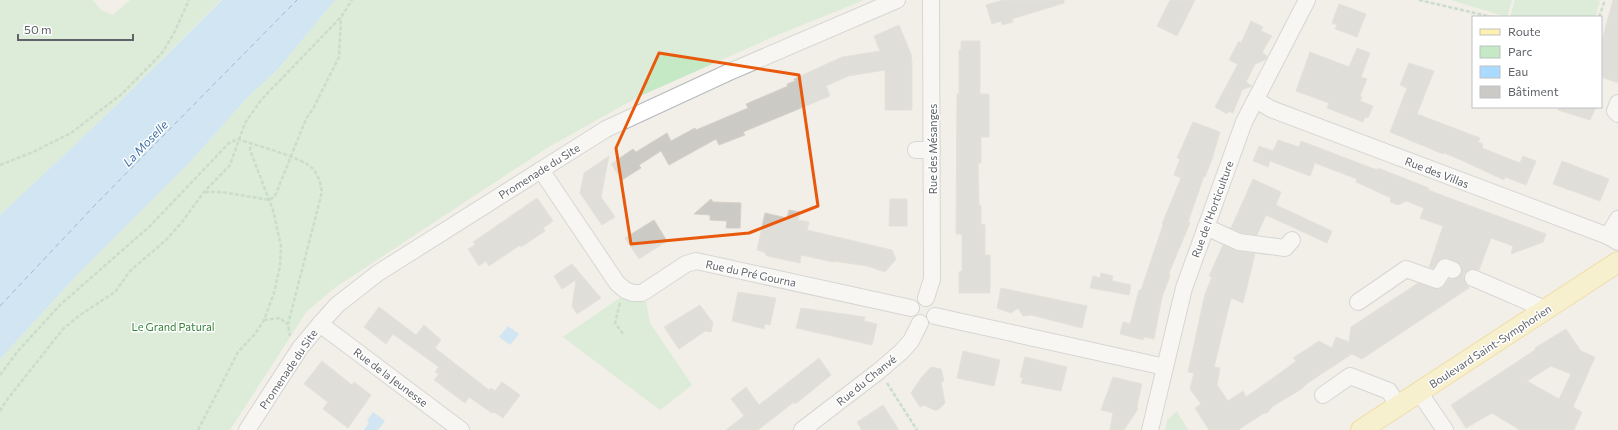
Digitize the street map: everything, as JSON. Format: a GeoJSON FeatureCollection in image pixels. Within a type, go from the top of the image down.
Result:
{"type":"FeatureCollection","features":[{"type":"Feature","properties":{"kind":"main road","name":"Boulevard Saint-Symphorien"},"geometry":{"type":"LineString","coordinates":[[1361,430],[1618,262]]}},
{"type":"Feature","properties":{"kind":"street","name":"Promenade du Site"},"geometry":{"type":"LineString","coordinates":[[247,430],[300,348],[320,324],[337,305],[378,273],[606,129],[727,73],[898,0]]}},
{"type":"Feature","properties":{"kind":"street","name":"Rue des Mésanges"},"geometry":{"type":"LineString","coordinates":[[926,298],[932,279],[931,0]]}},
{"type":"Feature","properties":{"kind":"street","name":"Rue de l'Horticulture"},"geometry":{"type":"LineString","coordinates":[[1150,430],[1184,288],[1244,122],[1307,0]]}},
{"type":"Feature","properties":{"kind":"street","name":"Rue des Villas"},"geometry":{"type":"LineString","coordinates":[[1256,100],[1293,117],[1613,239]]}},
{"type":"Feature","properties":{"kind":"street"},"geometry":{"type":"LineString","coordinates":[[1618,103],[1614,111],[1618,114]]}},
{"type":"Feature","properties":{"kind":"street"},"geometry":{"type":"LineString","coordinates":[[916,150],[932,150]]}},
{"type":"Feature","properties":{"kind":"street"},"geometry":{"type":"LineString","coordinates":[[541,170],[617,283],[625,290]]}},
{"type":"Feature","properties":{"kind":"street"},"geometry":{"type":"LineString","coordinates":[[1613,239],[1618,219]]}},
{"type":"Feature","properties":{"kind":"street"},"geometry":{"type":"LineString","coordinates":[[1206,227],[1239,242],[1251,244],[1285,248],[1292,240]]}},
{"type":"Feature","properties":{"kind":"street","name":"Rue du Pré Gourna"},"geometry":{"type":"LineString","coordinates":[[625,290],[633,293],[642,293],[686,264],[696,261],[911,308]]}},
{"type":"Feature","properties":{"kind":"street"},"geometry":{"type":"LineString","coordinates":[[1358,302],[1406,269],[1437,280],[1445,267],[1453,270]]}},
{"type":"Feature","properties":{"kind":"street"},"geometry":{"type":"LineString","coordinates":[[1473,278],[1545,310]]}},
{"type":"Feature","properties":{"kind":"street"},"geometry":{"type":"LineString","coordinates":[[926,298],[935,305],[935,316],[927,323],[920,323],[914,319],[911,308],[915,301],[926,298]]}},
{"type":"Feature","properties":{"kind":"street"},"geometry":{"type":"LineString","coordinates":[[935,316],[1164,367]]}},
{"type":"Feature","properties":{"kind":"street","name":"Rue du Chanvé"},"geometry":{"type":"LineString","coordinates":[[802,430],[879,371],[911,341],[920,323]]}},
{"type":"Feature","properties":{"kind":"street","name":"Rue de la Jeunesse"},"geometry":{"type":"LineString","coordinates":[[320,324],[461,430]]}},
{"type":"Feature","properties":{"kind":"street"},"geometry":{"type":"LineString","coordinates":[[1323,395],[1350,376],[1389,391],[1398,406]]}},
{"type":"Feature","properties":{"kind":"street"},"geometry":{"type":"LineString","coordinates":[[1419,392],[1445,430]]}},
{"type":"Feature","properties":{"kind":"path"},"geometry":{"type":"LineString","coordinates":[[0,165],[33,152],[71,133],[123,93],[162,53],[174,33],[189,0]]}},
{"type":"Feature","properties":{"kind":"path"},"geometry":{"type":"LineString","coordinates":[[0,411],[6,401],[64,329],[80,315],[115,292],[130,271],[170,236],[182,222],[204,192],[230,165],[245,122],[261,100],[341,17],[352,0]]}},
{"type":"Feature","properties":{"kind":"path"},"geometry":{"type":"LineString","coordinates":[[1419,0],[1488,16]]}},
{"type":"Feature","properties":{"kind":"path"},"geometry":{"type":"LineString","coordinates":[[1600,16],[1605,0]]}},
{"type":"Feature","properties":{"kind":"path"},"geometry":{"type":"LineString","coordinates":[[270,200],[274,196],[306,119],[339,57],[341,17]]}},
{"type":"Feature","properties":{"kind":"path"},"geometry":{"type":"LineString","coordinates":[[0,375],[18,351],[60,305],[150,226],[229,143],[238,139],[290,156],[312,167],[319,177],[322,192],[288,324],[290,339],[300,348]]}},
{"type":"Feature","properties":{"kind":"path"},"geometry":{"type":"LineString","coordinates":[[198,430],[238,352],[255,334],[264,320],[274,293],[280,266],[281,246],[270,200],[250,150],[251,143]]}},
{"type":"Feature","properties":{"kind":"path"},"geometry":{"type":"LineString","coordinates":[[204,192],[233,194],[270,200]]}},
{"type":"Feature","properties":{"kind":"path"},"geometry":{"type":"LineString","coordinates":[[624,335],[615,323],[625,290]]}},
{"type":"Feature","properties":{"kind":"path"},"geometry":{"type":"LineString","coordinates":[[264,320],[281,318],[288,324]]}},
{"type":"Feature","properties":{"kind":"path"},"geometry":{"type":"LineString","coordinates":[[879,371],[917,430]]}},
{"type":"Feature","properties":{"kind":"highlighted area"},"geometry":{"type":"Polygon","coordinates":[[[659,53],[799,75],[818,206],[749,233],[631,244],[616,148],[659,53]]]}},
{"type":"Feature","properties":{"kind":"green space"},"geometry":{"type":"Polygon","coordinates":[[[0,0],[93,0],[101,10],[113,15],[130,0],[221,0],[97,124],[0,215],[0,0]]]}},
{"type":"Feature","properties":{"kind":"green space","name":"Le Grand Patural"},"geometry":{"type":"Polygon","coordinates":[[[335,0],[864,0],[775,36],[638,97],[547,148],[336,287],[307,311],[230,430],[0,430],[0,359],[77,275],[190,162],[247,98],[279,68],[335,0]]]}},
{"type":"Feature","properties":{"kind":"green space"},"geometry":{"type":"Polygon","coordinates":[[[1451,0],[1512,0],[1507,16],[1451,0]]]}},
{"type":"Feature","properties":{"kind":"green space"},"geometry":{"type":"Polygon","coordinates":[[[1515,0],[1600,1],[1595,16],[1510,16],[1515,0]]]}},
{"type":"Feature","properties":{"kind":"green space"},"geometry":{"type":"Polygon","coordinates":[[[621,297],[646,302],[650,323],[692,385],[660,410],[563,337],[621,297]]]}},
{"type":"Feature","properties":{"kind":"green space"},"geometry":{"type":"Polygon","coordinates":[[[1177,411],[1188,430],[1165,430],[1167,420],[1177,411]]]}},
{"type":"Feature","properties":{"kind":"water","name":"La Moselle"},"geometry":{"type":"Polygon","coordinates":[[[222,0],[335,0],[279,68],[247,98],[190,162],[77,275],[0,359],[0,215],[97,124],[222,0]]]}},
{"type":"Feature","properties":{"kind":"water"},"geometry":{"type":"Polygon","coordinates":[[[508,326],[519,334],[510,345],[499,337],[508,326]]]}},
{"type":"Feature","properties":{"kind":"water"},"geometry":{"type":"Polygon","coordinates":[[[373,412],[385,421],[378,430],[364,430],[369,423],[367,421],[373,412]]]}},
{"type":"Feature","properties":{"kind":"building"},"geometry":{"type":"Polygon","coordinates":[[[1003,0],[1064,0],[1064,3],[1012,19],[1013,22],[1002,25],[1001,21],[992,24],[986,5],[1003,0]]]}},
{"type":"Feature","properties":{"kind":"building"},"geometry":{"type":"Polygon","coordinates":[[[1170,0],[1195,0],[1177,36],[1157,26],[1170,0]]]}},
{"type":"Feature","properties":{"kind":"building"},"geometry":{"type":"Polygon","coordinates":[[[1613,0],[1618,0],[1618,83],[1602,77],[1602,40],[1613,0]]]}},
{"type":"Feature","properties":{"kind":"building"},"geometry":{"type":"Polygon","coordinates":[[[1339,4],[1366,14],[1357,37],[1335,29],[1337,25],[1332,23],[1339,4]]]}},
{"type":"Feature","properties":{"kind":"building"},"geometry":{"type":"Polygon","coordinates":[[[1251,21],[1263,27],[1261,31],[1272,36],[1262,52],[1267,56],[1265,60],[1255,64],[1246,82],[1252,86],[1242,90],[1233,113],[1228,111],[1227,114],[1215,107],[1238,64],[1229,60],[1239,41],[1241,43],[1251,21]]]}},
{"type":"Feature","properties":{"kind":"building"},"geometry":{"type":"Polygon","coordinates":[[[899,25],[911,54],[912,110],[885,110],[885,70],[848,76],[826,86],[830,96],[743,132],[745,135],[719,145],[716,139],[669,165],[661,151],[639,165],[641,168],[622,180],[611,164],[633,149],[636,152],[667,133],[671,141],[695,128],[696,130],[748,108],[746,104],[788,86],[787,84],[795,81],[794,79],[842,57],[880,51],[874,36],[899,25]]]}},
{"type":"Feature","properties":{"kind":"building"},"geometry":{"type":"Polygon","coordinates":[[[961,41],[980,41],[980,94],[989,94],[989,137],[981,137],[981,163],[978,163],[981,224],[985,225],[985,255],[990,255],[990,293],[959,293],[959,272],[962,271],[962,234],[956,234],[957,94],[959,94],[959,50],[961,50],[961,41]]]}},
{"type":"Feature","properties":{"kind":"building"},"geometry":{"type":"Polygon","coordinates":[[[1357,48],[1370,53],[1361,77],[1367,79],[1360,96],[1362,97],[1360,101],[1373,106],[1368,118],[1365,117],[1363,122],[1327,108],[1329,103],[1296,91],[1310,52],[1349,67],[1357,48]]]}},
{"type":"Feature","properties":{"kind":"building"},"geometry":{"type":"Polygon","coordinates":[[[1409,63],[1434,71],[1417,114],[1480,138],[1478,142],[1483,144],[1482,148],[1520,163],[1523,156],[1536,161],[1526,185],[1505,177],[1504,180],[1461,160],[1390,132],[1407,88],[1400,85],[1409,63]]]}},
{"type":"Feature","properties":{"kind":"building"},"geometry":{"type":"Polygon","coordinates":[[[1559,108],[1596,108],[1590,120],[1558,110],[1559,108]]]}},
{"type":"Feature","properties":{"kind":"building"},"geometry":{"type":"Polygon","coordinates":[[[1193,122],[1220,132],[1212,159],[1205,177],[1204,176],[1188,222],[1190,223],[1169,273],[1170,276],[1162,297],[1154,339],[1144,337],[1143,340],[1120,334],[1123,322],[1130,324],[1139,290],[1141,290],[1163,225],[1162,224],[1181,178],[1174,175],[1180,159],[1177,158],[1193,122]]]}},
{"type":"Feature","properties":{"kind":"building"},"geometry":{"type":"Polygon","coordinates":[[[1278,140],[1299,147],[1301,141],[1377,170],[1378,168],[1429,188],[1428,190],[1546,234],[1543,242],[1511,254],[1513,246],[1491,238],[1479,270],[1472,269],[1464,274],[1464,279],[1469,288],[1362,359],[1352,354],[1309,382],[1300,390],[1273,406],[1267,413],[1264,413],[1238,430],[1209,430],[1195,408],[1201,404],[1190,389],[1194,373],[1188,372],[1205,294],[1212,277],[1209,276],[1223,245],[1238,251],[1255,254],[1243,303],[1231,298],[1214,367],[1220,368],[1217,385],[1228,401],[1243,391],[1246,397],[1296,361],[1293,358],[1319,341],[1332,348],[1336,337],[1349,342],[1351,327],[1418,283],[1438,289],[1442,288],[1449,279],[1455,279],[1462,273],[1460,264],[1448,258],[1440,259],[1433,268],[1429,267],[1443,226],[1420,218],[1424,208],[1406,201],[1398,205],[1390,202],[1391,198],[1356,182],[1357,179],[1315,163],[1310,176],[1270,161],[1268,167],[1253,161],[1259,146],[1273,151],[1278,140]]]}},
{"type":"Feature","properties":{"kind":"building"},"geometry":{"type":"Polygon","coordinates":[[[609,156],[601,197],[615,217],[602,225],[580,193],[584,173],[609,156]]]}},
{"type":"Feature","properties":{"kind":"building"},"geometry":{"type":"Polygon","coordinates":[[[1562,161],[1609,179],[1600,201],[1553,184],[1562,161]]]}},
{"type":"Feature","properties":{"kind":"building"},"geometry":{"type":"Polygon","coordinates":[[[1253,179],[1281,192],[1276,205],[1332,231],[1327,243],[1266,215],[1257,235],[1242,233],[1231,228],[1253,179]]]}},
{"type":"Feature","properties":{"kind":"building"},"geometry":{"type":"Polygon","coordinates":[[[537,198],[553,221],[543,228],[545,231],[521,247],[520,245],[489,266],[486,261],[479,266],[468,249],[475,245],[473,242],[537,198]]]}},
{"type":"Feature","properties":{"kind":"building"},"geometry":{"type":"Polygon","coordinates":[[[711,199],[713,202],[741,203],[740,228],[726,228],[727,221],[710,220],[710,215],[694,214],[711,199]]]}},
{"type":"Feature","properties":{"kind":"building"},"geometry":{"type":"Polygon","coordinates":[[[890,199],[907,199],[907,226],[889,226],[890,199]]]}},
{"type":"Feature","properties":{"kind":"building"},"geometry":{"type":"Polygon","coordinates":[[[789,210],[800,212],[798,220],[809,222],[807,230],[892,250],[896,259],[885,272],[867,266],[833,262],[801,255],[800,263],[767,256],[764,252],[757,250],[765,213],[787,218],[789,210]]]}},
{"type":"Feature","properties":{"kind":"building"},"geometry":{"type":"Polygon","coordinates":[[[654,220],[667,241],[639,259],[625,238],[654,220]]]}},
{"type":"Feature","properties":{"kind":"building"},"geometry":{"type":"Polygon","coordinates":[[[572,264],[601,298],[577,314],[572,306],[576,280],[562,289],[554,276],[572,264]]]}},
{"type":"Feature","properties":{"kind":"building"},"geometry":{"type":"Polygon","coordinates":[[[1101,273],[1113,276],[1112,281],[1131,285],[1129,295],[1090,288],[1093,276],[1100,278],[1101,273]]]}},
{"type":"Feature","properties":{"kind":"building"},"geometry":{"type":"Polygon","coordinates":[[[1001,288],[1087,306],[1082,328],[1031,315],[1023,316],[1018,308],[1011,313],[997,308],[1001,288]]]}},
{"type":"Feature","properties":{"kind":"building"},"geometry":{"type":"Polygon","coordinates":[[[738,292],[776,298],[770,325],[765,324],[764,329],[732,321],[738,292]]]}},
{"type":"Feature","properties":{"kind":"building"},"geometry":{"type":"Polygon","coordinates":[[[700,305],[713,323],[711,332],[705,331],[679,349],[664,327],[700,305]]]}},
{"type":"Feature","properties":{"kind":"building"},"geometry":{"type":"Polygon","coordinates":[[[379,307],[416,335],[424,325],[441,340],[435,348],[489,390],[491,388],[495,391],[502,382],[520,395],[503,418],[494,412],[492,413],[469,397],[465,403],[434,380],[439,374],[435,372],[439,367],[393,334],[386,344],[364,327],[379,307]]]}},
{"type":"Feature","properties":{"kind":"building"},"geometry":{"type":"Polygon","coordinates":[[[801,308],[865,317],[864,321],[877,324],[872,345],[796,328],[801,308]]]}},
{"type":"Feature","properties":{"kind":"building"},"geometry":{"type":"Polygon","coordinates":[[[1566,329],[1581,351],[1595,357],[1573,407],[1582,412],[1574,430],[1520,430],[1492,413],[1466,428],[1451,405],[1535,350],[1535,348],[1566,329]],[[1551,366],[1527,381],[1559,399],[1571,374],[1551,366]]]}},
{"type":"Feature","properties":{"kind":"building"},"geometry":{"type":"Polygon","coordinates":[[[963,351],[1000,360],[994,386],[957,378],[963,351]]]}},
{"type":"Feature","properties":{"kind":"building"},"geometry":{"type":"Polygon","coordinates":[[[1025,357],[1067,367],[1061,391],[1021,383],[1023,378],[1020,377],[1025,357]]]}},
{"type":"Feature","properties":{"kind":"building"},"geometry":{"type":"Polygon","coordinates":[[[819,358],[831,375],[803,398],[795,404],[794,402],[758,430],[726,430],[744,416],[731,399],[746,387],[759,405],[819,358]]]}},
{"type":"Feature","properties":{"kind":"building"},"geometry":{"type":"Polygon","coordinates":[[[322,361],[352,385],[354,382],[371,395],[348,428],[323,409],[328,402],[304,384],[322,361]]]}},
{"type":"Feature","properties":{"kind":"building"},"geometry":{"type":"Polygon","coordinates":[[[931,367],[941,369],[944,381],[941,382],[945,403],[938,410],[934,410],[924,405],[920,407],[911,393],[921,378],[931,367]]]}},
{"type":"Feature","properties":{"kind":"building"},"geometry":{"type":"Polygon","coordinates":[[[1113,377],[1142,384],[1137,406],[1138,409],[1124,430],[1110,430],[1113,413],[1101,410],[1113,377]]]}},
{"type":"Feature","properties":{"kind":"building"},"geometry":{"type":"Polygon","coordinates":[[[883,405],[899,430],[862,430],[857,422],[883,405]]]}},
{"type":"Feature","properties":{"kind":"ferry route"},"geometry":{"type":"LineString","coordinates":[[0,306],[95,205],[297,0]]}}]}
